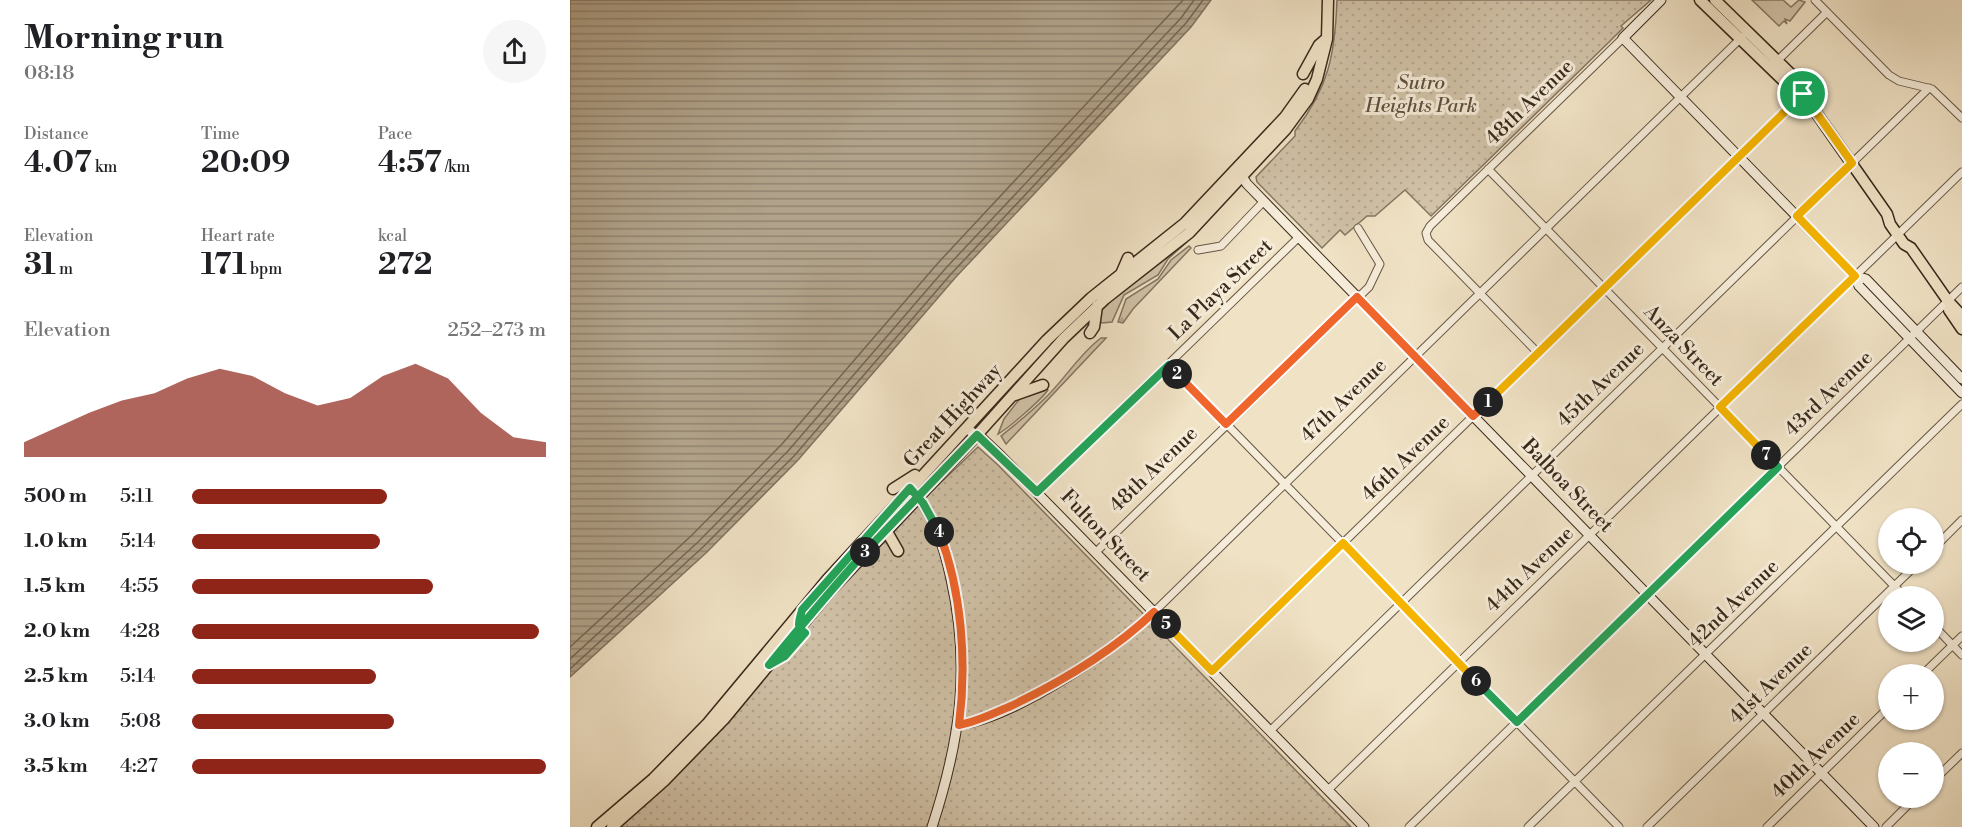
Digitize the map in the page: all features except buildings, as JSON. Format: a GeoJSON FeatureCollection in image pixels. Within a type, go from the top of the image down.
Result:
{"type":"FeatureCollection","features":[{"type":"Feature","properties":{"kind":"main road","name":"Great Highway"},"geometry":{"type":"LineString","coordinates":[[730,694],[743,674],[756,666],[868,535],[977,435],[1055,347],[1097,306],[1181,240],[1239,173],[1290,112],[1320,66],[1327,39],[1328,0]]}},
{"type":"Feature","properties":{"kind":"main road"},"geometry":{"type":"LineString","coordinates":[[1700,0],[1774,64],[1795,92],[1803,94],[1948,301],[1962,316]]}},
{"type":"Feature","properties":{"kind":"main road"},"geometry":{"type":"LineString","coordinates":[[1714,0],[1744,36]]}},
{"type":"Feature","properties":{"kind":"main road"},"geometry":{"type":"LineString","coordinates":[[1303,74],[1319,45],[1327,39]]}},
{"type":"Feature","properties":{"kind":"main road","name":"Great Highway"},"geometry":{"type":"LineString","coordinates":[[612,827],[664,781],[717,727],[769,665],[802,631],[886,530],[940,457],[1056,331],[1180,228],[1239,173]]}},
{"type":"Feature","properties":{"kind":"main road"},"geometry":{"type":"LineString","coordinates":[[1122,274],[1128,258]]}},
{"type":"Feature","properties":{"kind":"main road"},"geometry":{"type":"LineString","coordinates":[[1948,301],[1949,310],[1962,329]]}},
{"type":"Feature","properties":{"kind":"main road"},"geometry":{"type":"LineString","coordinates":[[1090,333],[1094,327],[1097,306]]}},
{"type":"Feature","properties":{"kind":"main road"},"geometry":{"type":"LineString","coordinates":[[1012,396],[1043,384]]}},
{"type":"Feature","properties":{"kind":"main road"},"geometry":{"type":"LineString","coordinates":[[893,489],[940,457]]}},
{"type":"Feature","properties":{"kind":"main road"},"geometry":{"type":"LineString","coordinates":[[868,535],[886,530],[898,551]]}},
{"type":"Feature","properties":{"kind":"main road"},"geometry":{"type":"LineString","coordinates":[[802,610],[802,631]]}},
{"type":"Feature","properties":{"kind":"main road"},"geometry":{"type":"LineString","coordinates":[[730,694],[738,695],[758,678]]}},
{"type":"Feature","properties":{"kind":"main road"},"geometry":{"type":"LineString","coordinates":[[717,727],[732,705],[730,694]]}},
{"type":"Feature","properties":{"kind":"main road"},"geometry":{"type":"LineString","coordinates":[[597,827],[637,794],[685,747],[730,694]]}},
{"type":"Feature","properties":{"kind":"main road"},"geometry":{"type":"LineString","coordinates":[[637,794],[645,793],[664,781]]}},
{"type":"Feature","properties":{"kind":"main road"},"geometry":{"type":"LineString","coordinates":[[622,819],[637,794]]}},
{"type":"Feature","properties":{"kind":"street","name":"48th Avenue"},"geometry":{"type":"LineString","coordinates":[[1480,294],[1428,240],[1426,233],[1430,226],[1662,0]]}},
{"type":"Feature","properties":{"kind":"street"},"geometry":{"type":"LineString","coordinates":[[1815,0],[1894,79],[1929,88],[1962,118]]}},
{"type":"Feature","properties":{"kind":"street"},"geometry":{"type":"LineString","coordinates":[[1774,64],[1827,12]]}},
{"type":"Feature","properties":{"kind":"street","name":"47th Avenue"},"geometry":{"type":"LineString","coordinates":[[959,725],[993,714],[1060,681],[1109,650],[1154,612],[1744,36]]}},
{"type":"Feature","properties":{"kind":"street"},"geometry":{"type":"LineString","coordinates":[[1623,38],[1855,276],[1859,286],[1962,379]]}},
{"type":"Feature","properties":{"kind":"street","name":"45th Avenue"},"geometry":{"type":"LineString","coordinates":[[1270,731],[1929,88]]}},
{"type":"Feature","properties":{"kind":"street","name":"46th Avenue"},"geometry":{"type":"LineString","coordinates":[[1212,671],[1803,94]]}},
{"type":"Feature","properties":{"kind":"street","name":"Anza Street"},"geometry":{"type":"LineString","coordinates":[[1488,169],[1894,586]]}},
{"type":"Feature","properties":{"kind":"street","name":"44th Avenue"},"geometry":{"type":"LineString","coordinates":[[1328,790],[1962,172]]}},
{"type":"Feature","properties":{"kind":"street","name":"Balboa Street"},"geometry":{"type":"LineString","coordinates":[[1239,173],[1874,827]]}},
{"type":"Feature","properties":{"kind":"street"},"geometry":{"type":"LineString","coordinates":[[1198,250],[1221,246],[1264,201]]}},
{"type":"Feature","properties":{"kind":"street","name":"48th Avenue"},"geometry":{"type":"LineString","coordinates":[[1096,552],[1369,287],[1380,266],[1358,228]]}},
{"type":"Feature","properties":{"kind":"street","name":"La Playa Street"},"geometry":{"type":"LineString","coordinates":[[1037,492],[1299,237]]}},
{"type":"Feature","properties":{"kind":"street","name":"43rd Avenue"},"geometry":{"type":"LineString","coordinates":[[1409,827],[1962,287]]}},
{"type":"Feature","properties":{"kind":"street"},"geometry":{"type":"LineString","coordinates":[[1480,294],[1538,353]]}},
{"type":"Feature","properties":{"kind":"street"},"geometry":{"type":"LineString","coordinates":[[1913,335],[1962,393]]}},
{"type":"Feature","properties":{"kind":"street"},"geometry":{"type":"LineString","coordinates":[[1169,365],[1619,827]]}},
{"type":"Feature","properties":{"kind":"street","name":"42nd Avenue"},"geometry":{"type":"LineString","coordinates":[[1528,827],[1962,404]]}},
{"type":"Feature","properties":{"kind":"street","name":"Fulton Street"},"geometry":{"type":"LineString","coordinates":[[967,429],[977,435],[1037,492],[1364,827]]}},
{"type":"Feature","properties":{"kind":"street"},"geometry":{"type":"LineString","coordinates":[[914,492],[938,531],[950,571],[962,660],[959,725],[951,765],[932,827]]}},
{"type":"Feature","properties":{"kind":"street"},"geometry":{"type":"LineString","coordinates":[[1944,538],[1962,520]]}},
{"type":"Feature","properties":{"kind":"street","name":"41st Avenue"},"geometry":{"type":"LineString","coordinates":[[1894,586],[1907,574]]}},
{"type":"Feature","properties":{"kind":"street","name":"41st Avenue"},"geometry":{"type":"LineString","coordinates":[[1647,827],[1878,602]]}},
{"type":"Feature","properties":{"kind":"street"},"geometry":{"type":"LineString","coordinates":[[1934,664],[1962,636]]}},
{"type":"Feature","properties":{"kind":"street"},"geometry":{"type":"LineString","coordinates":[[1944,637],[1962,655]]}},
{"type":"Feature","properties":{"kind":"street","name":"40th Avenue"},"geometry":{"type":"LineString","coordinates":[[1767,827],[1878,718]]}},
{"type":"Feature","properties":{"kind":"street"},"geometry":{"type":"LineString","coordinates":[[1944,770],[1962,753]]}},
{"type":"Feature","properties":{"kind":"street"},"geometry":{"type":"LineString","coordinates":[[1886,827],[1906,808]]}},
{"type":"Feature","properties":{"kind":"green space","name":"Sutro Heights Park"},"geometry":{"type":"Polygon","coordinates":[[[1337,0],[1651,0],[1621,26],[1623,28],[1608,43],[1431,216],[1405,190],[1375,216],[1367,216],[1345,235],[1340,230],[1322,248],[1257,182],[1256,177],[1295,136],[1295,131],[1316,100],[1332,54],[1337,0]]]}},
{"type":"Feature","properties":{"kind":"green space"},"geometry":{"type":"Polygon","coordinates":[[[1752,0],[1783,0],[1791,7],[1799,0],[1805,2],[1790,21],[1785,19],[1787,24],[1784,21],[1779,26],[1752,0]]]}},
{"type":"Feature","properties":{"kind":"green space"},"geometry":{"type":"Polygon","coordinates":[[[1187,242],[1168,259],[1158,275],[1124,295],[1112,322],[1102,323],[1098,319],[1101,308],[1187,242]]]}},
{"type":"Feature","properties":{"kind":"green space"},"geometry":{"type":"Polygon","coordinates":[[[1189,246],[1191,248],[1133,309],[1123,323],[1118,322],[1126,299],[1158,279],[1171,260],[1189,246]]]}},
{"type":"Feature","properties":{"kind":"green space"},"geometry":{"type":"Polygon","coordinates":[[[1101,338],[1106,338],[1006,444],[1001,436],[1051,393],[1085,352],[1101,338]]]}},
{"type":"Feature","properties":{"kind":"green space"},"geometry":{"type":"Polygon","coordinates":[[[1044,386],[1048,390],[1044,395],[998,434],[1004,419],[1021,397],[1044,386]]]}},
{"type":"Feature","properties":{"kind":"green space"},"geometry":{"type":"Polygon","coordinates":[[[978,447],[1351,827],[620,827],[661,789],[738,710],[773,667],[785,660],[808,626],[842,585],[911,511],[978,447]]]}},
{"type":"Feature","properties":{"kind":"water"},"geometry":{"type":"Polygon","coordinates":[[[570,0],[1211,0],[1191,27],[955,278],[798,460],[707,552],[570,677],[570,0]]]}},
{"type":"Feature","properties":{"kind":"route"},"geometry":{"type":"LineString","coordinates":[[1803,94],[1473,416],[1357,297],[1226,424],[1169,365],[1037,492],[986,441],[977,435],[918,496],[839,581],[813,611],[799,628],[769,665],[785,656],[805,633],[802,632],[799,628],[798,624],[802,610],[910,488],[918,496],[923,503],[938,531],[954,590],[960,623],[962,660],[959,725],[986,717],[1060,681],[1109,650],[1154,612],[1212,671],[1343,543],[1517,722],[1778,467],[1720,407],[1855,276],[1797,216],[1852,163],[1803,94]]}}]}
